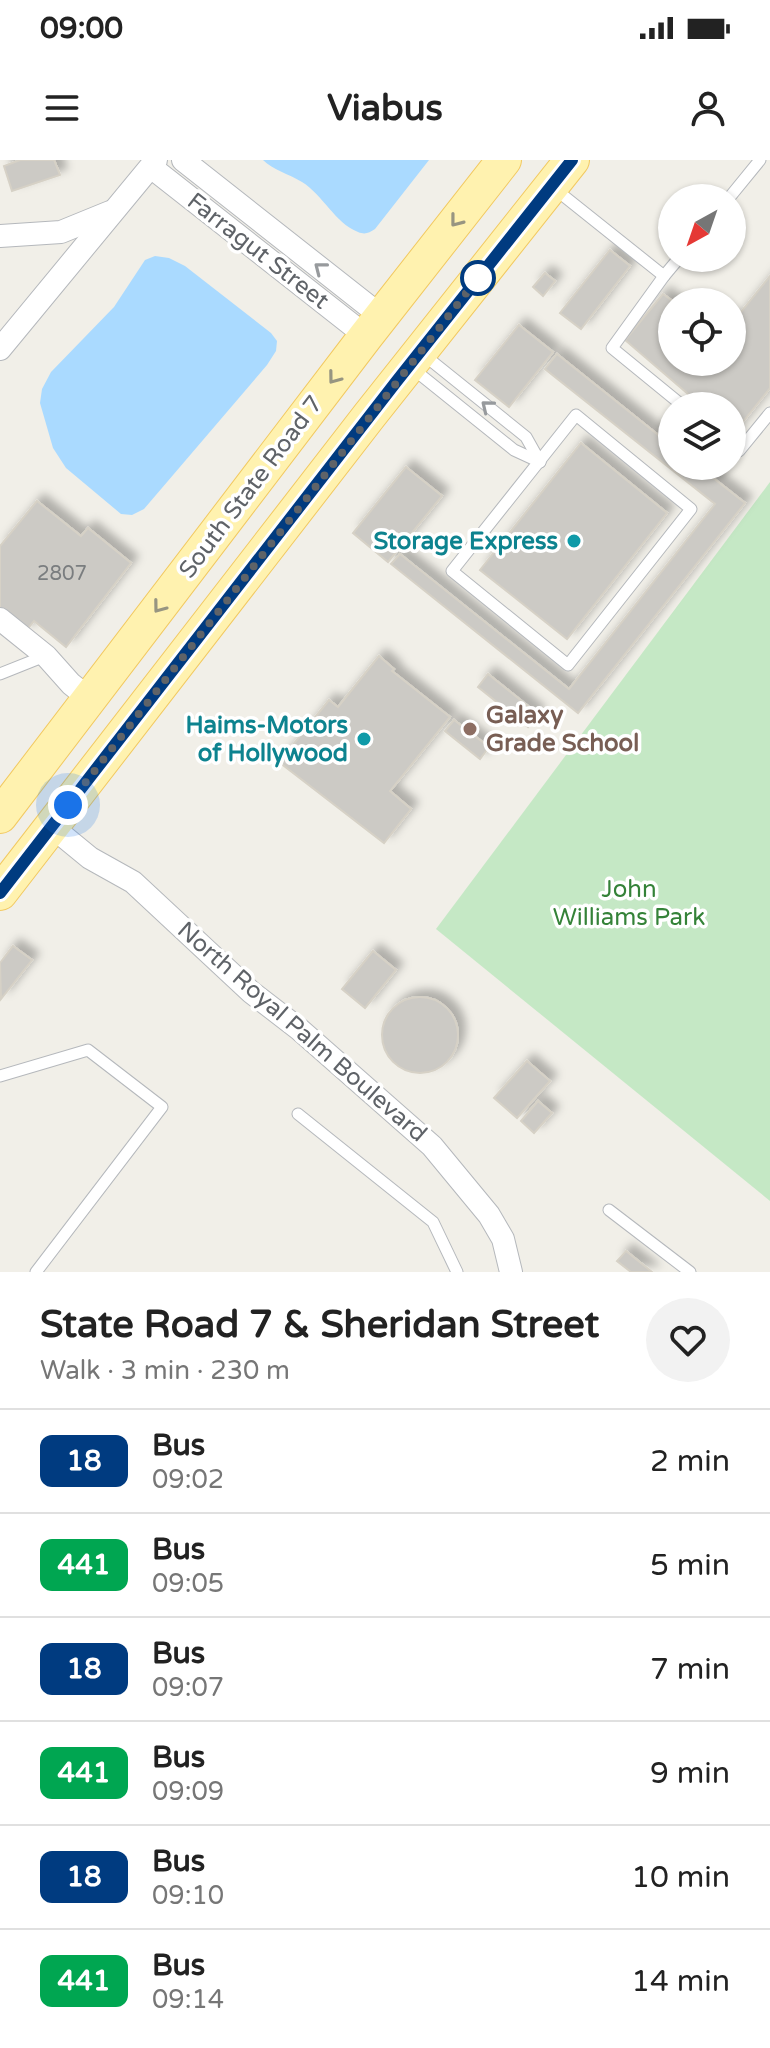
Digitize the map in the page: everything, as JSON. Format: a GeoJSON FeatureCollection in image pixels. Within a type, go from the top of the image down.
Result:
{"type":"FeatureCollection","features":[{"type":"Feature","properties":{"kind":"main road","name":"South State Road 7"},"geometry":{"type":"LineString","coordinates":[[0,816],[504,160]]}},
{"type":"Feature","properties":{"kind":"main road","name":"South State Road 7"},"geometry":{"type":"LineString","coordinates":[[0,893],[369,416],[562,173]]}},
{"type":"Feature","properties":{"kind":"main road"},"geometry":{"type":"LineString","coordinates":[[369,416],[387,368],[389,350],[374,326]]}},
{"type":"Feature","properties":{"kind":"street","name":"Farragut Street"},"geometry":{"type":"LineString","coordinates":[[183,160],[374,326]]}},
{"type":"Feature","properties":{"kind":"street","name":"Farragut Street"},"geometry":{"type":"LineString","coordinates":[[154,163],[374,326]]}},
{"type":"Feature","properties":{"kind":"street"},"geometry":{"type":"LineString","coordinates":[[0,349],[154,163]]}},
{"type":"Feature","properties":{"kind":"street"},"geometry":{"type":"LineString","coordinates":[[0,236],[61,232],[115,210]]}},
{"type":"Feature","properties":{"kind":"street"},"geometry":{"type":"LineString","coordinates":[[0,619],[46,656],[90,699]]}},
{"type":"Feature","properties":{"kind":"street","name":"North Royal Palm Boulevard"},"geometry":{"type":"LineString","coordinates":[[51,826],[90,858],[133,882],[251,992],[299,1029],[432,1146],[489,1215],[503,1239],[511,1272]]}},
{"type":"Feature","properties":{"kind":"lane"},"geometry":{"type":"LineString","coordinates":[[740,184],[760,160]]}},
{"type":"Feature","properties":{"kind":"lane"},"geometry":{"type":"LineString","coordinates":[[562,173],[664,276]]}},
{"type":"Feature","properties":{"kind":"lane"},"geometry":{"type":"LineString","coordinates":[[666,392],[612,348],[667,272]]}},
{"type":"Feature","properties":{"kind":"lane"},"geometry":{"type":"LineString","coordinates":[[414,359],[514,450],[540,462]]}},
{"type":"Feature","properties":{"kind":"lane"},"geometry":{"type":"LineString","coordinates":[[414,359],[526,437],[540,462]]}},
{"type":"Feature","properties":{"kind":"lane"},"geometry":{"type":"LineString","coordinates":[[746,442],[770,413]]}},
{"type":"Feature","properties":{"kind":"lane"},"geometry":{"type":"LineString","coordinates":[[576,415],[691,509],[568,665],[452,571],[540,462],[576,415]]}},
{"type":"Feature","properties":{"kind":"lane"},"geometry":{"type":"LineString","coordinates":[[0,674],[46,656]]}},
{"type":"Feature","properties":{"kind":"lane"},"geometry":{"type":"LineString","coordinates":[[0,1076],[88,1050],[162,1107],[36,1272]]}},
{"type":"Feature","properties":{"kind":"lane"},"geometry":{"type":"LineString","coordinates":[[298,1114],[433,1222],[454,1270]]}},
{"type":"Feature","properties":{"kind":"lane"},"geometry":{"type":"LineString","coordinates":[[609,1210],[690,1272]]}},
{"type":"Feature","properties":{"kind":"green space","name":"John Williams Park"},"geometry":{"type":"Polygon","coordinates":[[[770,482],[770,1201],[436,929],[770,482]]]}},
{"type":"Feature","properties":{"kind":"water"},"geometry":{"type":"Polygon","coordinates":[[[263,160],[429,160],[375,229],[365,233],[342,222],[302,182],[263,160]]]}},
{"type":"Feature","properties":{"kind":"water"},"geometry":{"type":"Polygon","coordinates":[[[155,256],[169,258],[185,266],[271,333],[277,341],[276,351],[144,509],[132,515],[121,514],[66,468],[53,448],[40,403],[42,389],[51,372],[114,307],[145,260],[155,256]]]}},
{"type":"Feature","properties":{"kind":"building"},"geometry":{"type":"Polygon","coordinates":[[[20,160],[54,160],[60,175],[12,191],[4,166],[20,160]]]}},
{"type":"Feature","properties":{"kind":"building"},"geometry":{"type":"Polygon","coordinates":[[[610,250],[630,266],[581,329],[560,313],[610,250]]]}},
{"type":"Feature","properties":{"kind":"building"},"geometry":{"type":"Polygon","coordinates":[[[545,273],[555,281],[543,296],[533,287],[545,273]]]}},
{"type":"Feature","properties":{"kind":"building"},"geometry":{"type":"Polygon","coordinates":[[[770,276],[770,388],[746,418],[746,392],[686,392],[667,376],[746,376],[746,306],[770,276]]]}},
{"type":"Feature","properties":{"kind":"building"},"geometry":{"type":"Polygon","coordinates":[[[658,300],[658,368],[625,340],[658,300]]]}},
{"type":"Feature","properties":{"kind":"building"},"geometry":{"type":"Polygon","coordinates":[[[519,325],[553,352],[509,407],[475,380],[519,325]]]}},
{"type":"Feature","properties":{"kind":"building"},"geometry":{"type":"Polygon","coordinates":[[[557,354],[658,435],[658,459],[545,369],[557,354]]]}},
{"type":"Feature","properties":{"kind":"building","name":"Storage Express"},"geometry":{"type":"Polygon","coordinates":[[[581,443],[667,513],[567,639],[480,570],[581,443]]]}},
{"type":"Feature","properties":{"kind":"building"},"geometry":{"type":"Polygon","coordinates":[[[406,467],[442,496],[388,562],[353,533],[406,467]]]}},
{"type":"Feature","properties":{"kind":"building"},"geometry":{"type":"Polygon","coordinates":[[[685,480],[716,480],[745,503],[578,713],[391,564],[400,554],[569,689],[715,504],[685,480]]]}},
{"type":"Feature","properties":{"kind":"building"},"geometry":{"type":"Polygon","coordinates":[[[37,501],[81,536],[88,528],[131,563],[66,647],[34,621],[26,631],[0,611],[0,546],[37,501]]]}},
{"type":"Feature","properties":{"kind":"building","name":"Haims-Motors of Hollywood"},"geometry":{"type":"Polygon","coordinates":[[[379,656],[394,669],[392,671],[450,717],[390,791],[411,809],[384,843],[279,762],[329,700],[338,707],[379,656]]]}},
{"type":"Feature","properties":{"kind":"building"},"geometry":{"type":"Polygon","coordinates":[[[488,674],[538,714],[528,727],[478,687],[488,674]]]}},
{"type":"Feature","properties":{"kind":"building"},"geometry":{"type":"Polygon","coordinates":[[[454,720],[489,747],[480,759],[445,731],[454,720]]]}},
{"type":"Feature","properties":{"kind":"building"},"geometry":{"type":"Polygon","coordinates":[[[13,946],[32,960],[1,999],[0,963],[13,946]]]}},
{"type":"Feature","properties":{"kind":"building"},"geometry":{"type":"Polygon","coordinates":[[[373,951],[396,970],[365,1008],[342,989],[373,951]]]}},
{"type":"Feature","properties":{"kind":"building"},"geometry":{"type":"Polygon","coordinates":[[[420,997],[434,1000],[447,1008],[455,1021],[458,1035],[455,1049],[447,1062],[434,1070],[420,1073],[406,1070],[393,1062],[385,1049],[382,1035],[385,1021],[393,1008],[406,1000],[420,997]]]}},
{"type":"Feature","properties":{"kind":"building"},"geometry":{"type":"Polygon","coordinates":[[[527,1061],[550,1081],[517,1118],[494,1098],[527,1061]]]}},
{"type":"Feature","properties":{"kind":"building"},"geometry":{"type":"Polygon","coordinates":[[[538,1101],[552,1113],[534,1133],[521,1121],[538,1101]]]}},
{"type":"Feature","properties":{"kind":"building"},"geometry":{"type":"Polygon","coordinates":[[[626,1251],[652,1272],[631,1272],[617,1261],[626,1251]]]}},
{"type":"Feature","properties":{"kind":"bus line","name":"18"},"geometry":{"type":"LineString","coordinates":[[0,893],[572,160]]}},
{"type":"Feature","properties":{"kind":"place","name":"Storage Express"},"geometry":{"type":"Point","coordinates":[574,541]}},
{"type":"Feature","properties":{"kind":"place","name":"Galaxy Grade School"},"geometry":{"type":"Point","coordinates":[470,729]}},
{"type":"Feature","properties":{"kind":"place","name":"Haims-Motors of Hollywood"},"geometry":{"type":"Point","coordinates":[364,739]}},
{"type":"Feature","properties":{"kind":"route"},"geometry":{"type":"LineString","coordinates":[[68,805],[478,278]]}}]}
